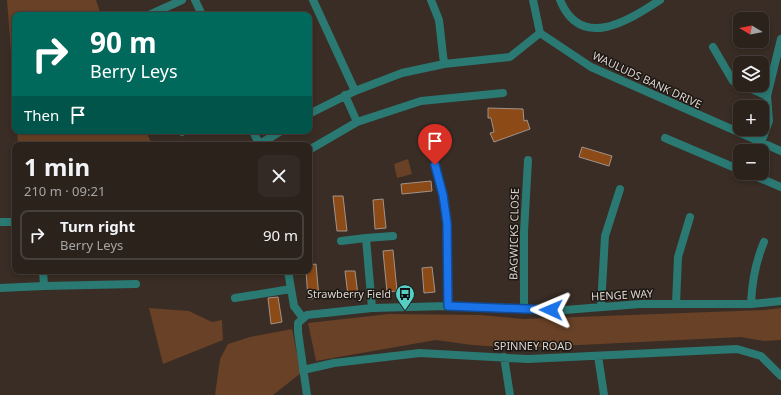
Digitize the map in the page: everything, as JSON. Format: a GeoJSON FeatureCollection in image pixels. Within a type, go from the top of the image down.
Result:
{"type":"FeatureCollection","features":[{"type":"Feature","properties":{"kind":"street"},"geometry":{"type":"LineString","coordinates":[[155,12],[182,0]]}},
{"type":"Feature","properties":{"kind":"street"},"geometry":{"type":"LineString","coordinates":[[195,0],[201,12]]}},
{"type":"Feature","properties":{"kind":"street"},"geometry":{"type":"LineString","coordinates":[[313,0],[355,91]]}},
{"type":"Feature","properties":{"kind":"street"},"geometry":{"type":"LineString","coordinates":[[431,0],[439,20],[444,64]]}},
{"type":"Feature","properties":{"kind":"street"},"geometry":{"type":"LineString","coordinates":[[312,112],[345,95],[402,73],[444,64],[510,57],[540,33],[533,0]]}},
{"type":"Feature","properties":{"kind":"street"},"geometry":{"type":"LineString","coordinates":[[560,0],[574,22],[592,30],[618,24],[635,16],[660,0]]}},
{"type":"Feature","properties":{"kind":"street","name":"WAULUDS BANK DRIVE"},"geometry":{"type":"LineString","coordinates":[[540,33],[592,68],[781,151]]}},
{"type":"Feature","properties":{"kind":"street"},"geometry":{"type":"LineString","coordinates":[[761,143],[769,121],[768,96],[781,39]]}},
{"type":"Feature","properties":{"kind":"street"},"geometry":{"type":"LineString","coordinates":[[713,46],[733,79]]}},
{"type":"Feature","properties":{"kind":"street"},"geometry":{"type":"LineString","coordinates":[[312,148],[357,122],[421,101],[503,92]]}},
{"type":"Feature","properties":{"kind":"street"},"geometry":{"type":"LineString","coordinates":[[759,92],[768,96]]}},
{"type":"Feature","properties":{"kind":"street"},"geometry":{"type":"LineString","coordinates":[[345,95],[357,122]]}},
{"type":"Feature","properties":{"kind":"street"},"geometry":{"type":"LineString","coordinates":[[263,142],[276,134]]}},
{"type":"Feature","properties":{"kind":"street"},"geometry":{"type":"LineString","coordinates":[[665,138],[733,167]]}},
{"type":"Feature","properties":{"kind":"street","name":"BAGWICKS CLOSE"},"geometry":{"type":"LineString","coordinates":[[524,309],[524,232],[528,160]]}},
{"type":"Feature","properties":{"kind":"street"},"geometry":{"type":"LineString","coordinates":[[435,165],[443,195],[447,223],[448,306]]}},
{"type":"Feature","properties":{"kind":"street"},"geometry":{"type":"LineString","coordinates":[[766,180],[781,186]]}},
{"type":"Feature","properties":{"kind":"street"},"geometry":{"type":"LineString","coordinates":[[601,306],[602,260],[605,236],[620,189]]}},
{"type":"Feature","properties":{"kind":"street"},"geometry":{"type":"LineString","coordinates":[[676,304],[678,257],[690,217]]}},
{"type":"Feature","properties":{"kind":"street"},"geometry":{"type":"LineString","coordinates":[[0,222],[12,222]]}},
{"type":"Feature","properties":{"kind":"street"},"geometry":{"type":"LineString","coordinates":[[341,241],[393,236]]}},
{"type":"Feature","properties":{"kind":"street"},"geometry":{"type":"LineString","coordinates":[[366,238],[372,308]]}},
{"type":"Feature","properties":{"kind":"street"},"geometry":{"type":"LineString","coordinates":[[751,304],[754,274],[764,242]]}},
{"type":"Feature","properties":{"kind":"street"},"geometry":{"type":"LineString","coordinates":[[43,274],[44,286]]}},
{"type":"Feature","properties":{"kind":"street"},"geometry":{"type":"LineString","coordinates":[[288,274],[294,306],[303,318],[298,324],[298,332],[307,395]]}},
{"type":"Feature","properties":{"kind":"street"},"geometry":{"type":"LineString","coordinates":[[0,288],[136,284]]}},
{"type":"Feature","properties":{"kind":"street"},"geometry":{"type":"LineString","coordinates":[[235,298],[291,289]]}},
{"type":"Feature","properties":{"kind":"street","name":"HENGE WAY"},"geometry":{"type":"LineString","coordinates":[[303,318],[308,315],[372,308],[448,306],[565,310],[601,306],[751,304],[781,301]]}},
{"type":"Feature","properties":{"kind":"street","name":"SPINNEY ROAD"},"geometry":{"type":"LineString","coordinates":[[303,370],[334,363],[420,353],[528,358],[737,349],[761,356],[781,376]]}},
{"type":"Feature","properties":{"kind":"street"},"geometry":{"type":"LineString","coordinates":[[598,356],[604,395]]}},
{"type":"Feature","properties":{"kind":"street"},"geometry":{"type":"LineString","coordinates":[[504,357],[510,395]]}},
{"type":"Feature","properties":{"kind":"shaded area"},"geometry":{"type":"Polygon","coordinates":[[[7,0],[96,0],[100,12],[12,12],[12,66],[7,0]]]}},
{"type":"Feature","properties":{"kind":"shaded area"},"geometry":{"type":"Polygon","coordinates":[[[17,134],[147,134],[151,142],[18,142],[17,134]]]}},
{"type":"Feature","properties":{"kind":"shaded area"},"geometry":{"type":"Polygon","coordinates":[[[408,159],[412,174],[397,178],[394,164],[408,159]]]}},
{"type":"Feature","properties":{"kind":"shaded area"},"geometry":{"type":"Polygon","coordinates":[[[149,308],[189,311],[212,322],[222,320],[223,340],[163,364],[149,308]]]}},
{"type":"Feature","properties":{"kind":"shaded area"},"geometry":{"type":"Polygon","coordinates":[[[781,308],[781,340],[764,341],[741,337],[520,348],[472,345],[436,340],[316,361],[308,323],[389,314],[481,315],[523,319],[765,310],[781,308]]]}},
{"type":"Feature","properties":{"kind":"shaded area"},"geometry":{"type":"Polygon","coordinates":[[[292,329],[301,373],[273,395],[215,395],[220,359],[228,344],[250,337],[292,329]]]}},
{"type":"Feature","properties":{"kind":"building"},"geometry":{"type":"Polygon","coordinates":[[[488,108],[523,109],[524,121],[527,120],[530,129],[494,142],[490,133],[494,132],[491,118],[488,118],[488,108]]]}},
{"type":"Feature","properties":{"kind":"building"},"geometry":{"type":"Polygon","coordinates":[[[582,147],[612,156],[609,166],[579,157],[582,147]]]}},
{"type":"Feature","properties":{"kind":"building"},"geometry":{"type":"Polygon","coordinates":[[[431,181],[432,191],[402,194],[401,184],[431,181]]]}},
{"type":"Feature","properties":{"kind":"building"},"geometry":{"type":"Polygon","coordinates":[[[333,196],[343,196],[347,231],[337,231],[333,196]]]}},
{"type":"Feature","properties":{"kind":"building"},"geometry":{"type":"Polygon","coordinates":[[[383,199],[386,228],[375,229],[373,200],[383,199]]]}},
{"type":"Feature","properties":{"kind":"building"},"geometry":{"type":"Polygon","coordinates":[[[393,250],[397,291],[387,292],[383,251],[393,250]]]}},
{"type":"Feature","properties":{"kind":"building"},"geometry":{"type":"Polygon","coordinates":[[[316,264],[319,298],[308,299],[306,274],[312,274],[312,265],[316,264]]]}},
{"type":"Feature","properties":{"kind":"building"},"geometry":{"type":"Polygon","coordinates":[[[432,267],[435,292],[424,293],[422,268],[432,267]]]}},
{"type":"Feature","properties":{"kind":"building"},"geometry":{"type":"Polygon","coordinates":[[[345,271],[355,271],[358,295],[348,296],[345,271]]]}},
{"type":"Feature","properties":{"kind":"building"},"geometry":{"type":"Polygon","coordinates":[[[278,297],[282,322],[271,324],[268,298],[278,297]]]}},
{"type":"Feature","properties":{"kind":"place","name":"Strawberry Field"},"geometry":{"type":"Point","coordinates":[405,311]}},
{"type":"Feature","properties":{"kind":"route"},"geometry":{"type":"LineString","coordinates":[[435,165],[443,195],[447,223],[448,306],[551,310]]}}]}
